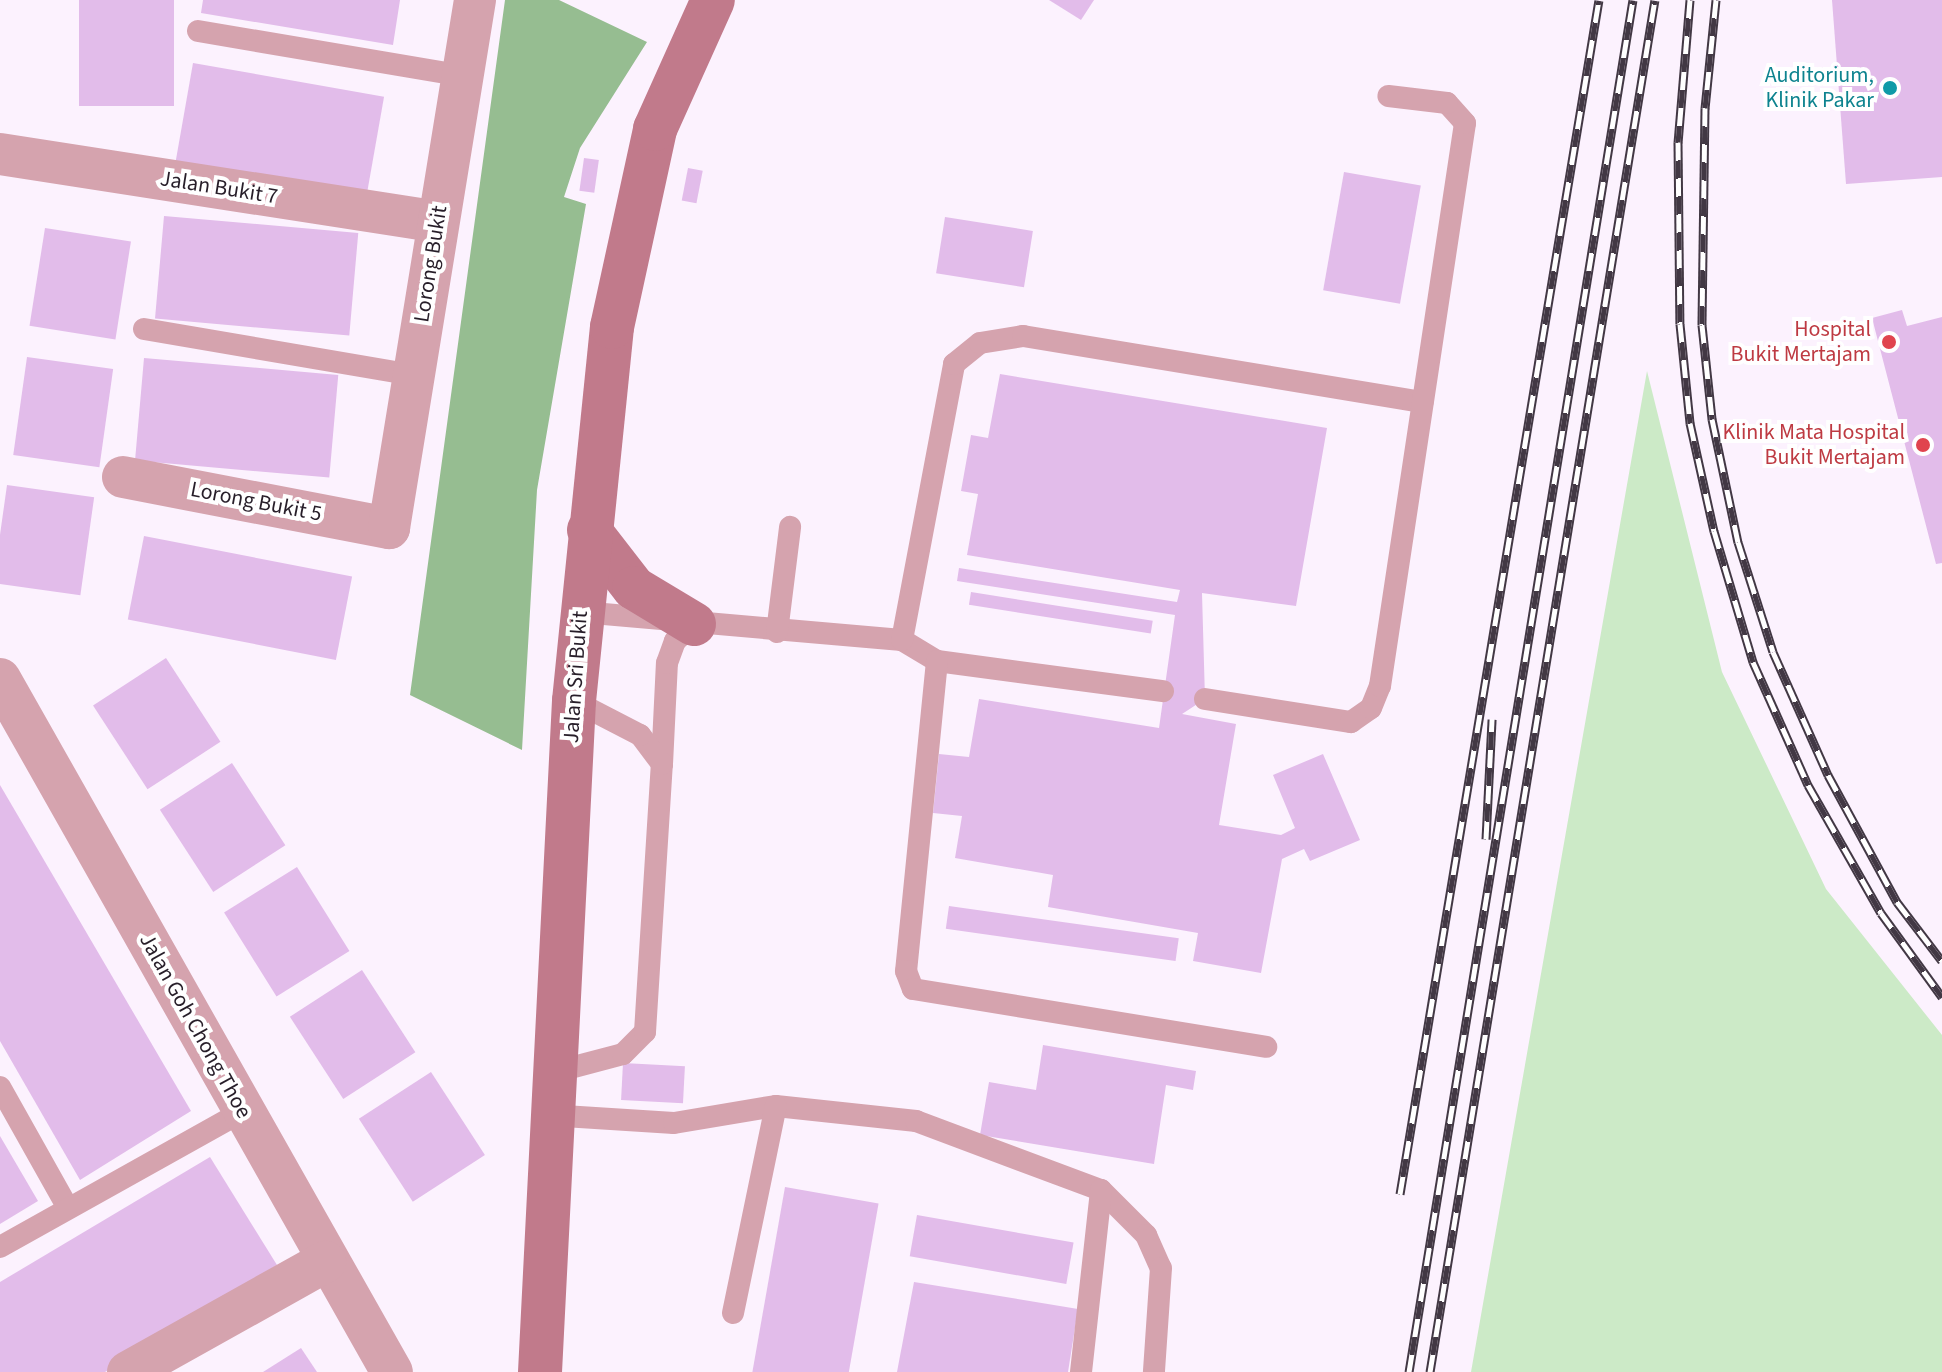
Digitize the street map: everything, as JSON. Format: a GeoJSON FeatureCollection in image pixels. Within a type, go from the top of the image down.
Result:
{"type":"FeatureCollection","features":[{"type":"Feature","properties":{"kind":"street","name":"Lorong Bukit"},"geometry":{"type":"LineString","coordinates":[[389,528],[475,0]]}},
{"type":"Feature","properties":{"kind":"street","name":"Jalan Sri Bukit"},"geometry":{"type":"LineString","coordinates":[[540,1372],[550,1094],[574,701],[589,530],[627,232],[676,69],[713,0]]}},
{"type":"Feature","properties":{"kind":"street","name":"Jalan Bukit 7"},"geometry":{"type":"LineString","coordinates":[[0,154],[438,222]]}},
{"type":"Feature","properties":{"kind":"street","name":"Lorong Bukit 5"},"geometry":{"type":"LineString","coordinates":[[123,477],[389,528]]}},
{"type":"Feature","properties":{"kind":"street"},"geometry":{"type":"LineString","coordinates":[[589,530],[634,588],[694,624]]}},
{"type":"Feature","properties":{"kind":"street","name":"Jalan Goh Chong Thoe"},"geometry":{"type":"LineString","coordinates":[[0,679],[325,1262],[392,1372]]}},
{"type":"Feature","properties":{"kind":"street"},"geometry":{"type":"LineString","coordinates":[[128,1372],[325,1262]]}},
{"type":"Feature","properties":{"kind":"lane"},"geometry":{"type":"LineString","coordinates":[[198,31],[463,76]]}},
{"type":"Feature","properties":{"kind":"lane"},"geometry":{"type":"LineString","coordinates":[[1205,699],[1351,722],[1371,708],[1423,402],[1465,123],[1447,103],[1388,96]]}},
{"type":"Feature","properties":{"kind":"lane"},"geometry":{"type":"LineString","coordinates":[[144,329],[413,375]]}},
{"type":"Feature","properties":{"kind":"lane"},"geometry":{"type":"LineString","coordinates":[[902,640],[954,364],[980,343],[1023,336],[1423,402]]}},
{"type":"Feature","properties":{"kind":"lane"},"geometry":{"type":"LineString","coordinates":[[777,632],[790,527]]}},
{"type":"Feature","properties":{"kind":"lane"},"geometry":{"type":"LineString","coordinates":[[581,612],[777,632],[902,640],[937,661],[1163,691]]}},
{"type":"Feature","properties":{"kind":"lane"},"geometry":{"type":"LineString","coordinates":[[550,1094],[623,1054],[645,1032],[667,663],[675,641],[694,624]]}},
{"type":"Feature","properties":{"kind":"lane"},"geometry":{"type":"LineString","coordinates":[[937,661],[906,971],[913,989],[1266,1047]]}},
{"type":"Feature","properties":{"kind":"lane"},"geometry":{"type":"LineString","coordinates":[[574,701],[640,735],[662,764]]}},
{"type":"Feature","properties":{"kind":"lane"},"geometry":{"type":"LineString","coordinates":[[0,1087],[68,1208]]}},
{"type":"Feature","properties":{"kind":"lane"},"geometry":{"type":"LineString","coordinates":[[550,1094],[674,1123],[776,1106],[916,1121],[1101,1190],[1146,1235],[1161,1268],[1154,1372]]}},
{"type":"Feature","properties":{"kind":"lane"},"geometry":{"type":"LineString","coordinates":[[733,1313],[776,1106]]}},
{"type":"Feature","properties":{"kind":"lane"},"geometry":{"type":"LineString","coordinates":[[0,1247],[243,1111]]}},
{"type":"Feature","properties":{"kind":"lane"},"geometry":{"type":"LineString","coordinates":[[1081,1372],[1101,1190]]}},
{"type":"Feature","properties":{"kind":"green space"},"geometry":{"type":"Polygon","coordinates":[[[505,0],[559,0],[647,42],[580,148],[564,197],[586,204],[537,490],[522,750],[410,695],[505,0]]]}},
{"type":"Feature","properties":{"kind":"green space"},"geometry":{"type":"Polygon","coordinates":[[[1647,371],[1722,672],[1826,889],[1942,1035],[1942,1372],[1471,1372],[1647,371]]]}},
{"type":"Feature","properties":{"kind":"building"},"geometry":{"type":"Polygon","coordinates":[[[79,0],[174,0],[174,106],[79,106],[79,0]]]}},
{"type":"Feature","properties":{"kind":"building"},"geometry":{"type":"Polygon","coordinates":[[[203,0],[400,0],[393,45],[201,13],[203,0]]]}},
{"type":"Feature","properties":{"kind":"building"},"geometry":{"type":"Polygon","coordinates":[[[1049,0],[1094,0],[1081,20],[1049,0]]]}},
{"type":"Feature","properties":{"kind":"building","name":"Auditorium, Klinik Pakar"},"geometry":{"type":"Polygon","coordinates":[[[1832,0],[1942,0],[1942,177],[1846,184],[1832,0]]]}},
{"type":"Feature","properties":{"kind":"building"},"geometry":{"type":"Polygon","coordinates":[[[193,63],[384,97],[366,198],[175,164],[193,63]]]}},
{"type":"Feature","properties":{"kind":"building"},"geometry":{"type":"Polygon","coordinates":[[[584,158],[599,160],[594,193],[579,191],[584,158]]]}},
{"type":"Feature","properties":{"kind":"building"},"geometry":{"type":"Polygon","coordinates":[[[688,168],[703,171],[696,203],[682,200],[688,168]]]}},
{"type":"Feature","properties":{"kind":"building"},"geometry":{"type":"Polygon","coordinates":[[[1344,172],[1421,186],[1400,304],[1323,290],[1344,172]]]}},
{"type":"Feature","properties":{"kind":"building"},"geometry":{"type":"Polygon","coordinates":[[[164,216],[358,233],[349,336],[155,319],[164,216]]]}},
{"type":"Feature","properties":{"kind":"building"},"geometry":{"type":"Polygon","coordinates":[[[945,217],[1033,231],[1024,287],[936,273],[945,217]]]}},
{"type":"Feature","properties":{"kind":"building"},"geometry":{"type":"Polygon","coordinates":[[[45,228],[131,242],[115,339],[30,326],[45,228]]]}},
{"type":"Feature","properties":{"kind":"building","name":"Klinik Mata Hospital Bukit Mertajam"},"geometry":{"type":"Polygon","coordinates":[[[1902,310],[1907,326],[1942,317],[1942,563],[1936,564],[1872,318],[1902,310]]]}},
{"type":"Feature","properties":{"kind":"building"},"geometry":{"type":"Polygon","coordinates":[[[27,357],[113,369],[99,467],[13,455],[27,357]]]}},
{"type":"Feature","properties":{"kind":"building"},"geometry":{"type":"Polygon","coordinates":[[[144,358],[338,375],[329,478],[135,461],[144,358]]]}},
{"type":"Feature","properties":{"kind":"building"},"geometry":{"type":"Polygon","coordinates":[[[1000,374],[1327,428],[1296,606],[1202,593],[1205,699],[1182,714],[1236,724],[1219,825],[1281,835],[1295,828],[1273,775],[1323,754],[1360,840],[1310,861],[1304,849],[1282,859],[1261,973],[1193,961],[1198,933],[1048,907],[1053,875],[955,858],[962,816],[933,813],[939,754],[969,757],[979,699],[1159,728],[1175,615],[957,581],[959,568],[1177,602],[1180,590],[967,555],[978,494],[961,491],[971,435],[988,438],[1000,374]]]}},
{"type":"Feature","properties":{"kind":"building"},"geometry":{"type":"Polygon","coordinates":[[[7,485],[94,497],[80,595],[0,584],[0,535],[7,485]]]}},
{"type":"Feature","properties":{"kind":"building"},"geometry":{"type":"Polygon","coordinates":[[[144,536],[352,576],[336,660],[128,619],[144,536]]]}},
{"type":"Feature","properties":{"kind":"building"},"geometry":{"type":"Polygon","coordinates":[[[971,592],[1153,621],[1151,634],[969,605],[971,592]]]}},
{"type":"Feature","properties":{"kind":"building"},"geometry":{"type":"Polygon","coordinates":[[[166,658],[220,742],[147,789],[93,705],[166,658]]]}},
{"type":"Feature","properties":{"kind":"building"},"geometry":{"type":"Polygon","coordinates":[[[232,763],[285,845],[213,892],[160,810],[232,763]]]}},
{"type":"Feature","properties":{"kind":"building"},"geometry":{"type":"Polygon","coordinates":[[[0,785],[191,1111],[80,1180],[0,1041],[0,785]]]}},
{"type":"Feature","properties":{"kind":"building"},"geometry":{"type":"Polygon","coordinates":[[[297,867],[349,951],[277,997],[224,913],[297,867]]]}},
{"type":"Feature","properties":{"kind":"building"},"geometry":{"type":"Polygon","coordinates":[[[949,906],[1179,938],[1176,961],[946,929],[949,906]]]}},
{"type":"Feature","properties":{"kind":"building"},"geometry":{"type":"Polygon","coordinates":[[[362,970],[415,1052],[343,1099],[290,1017],[362,970]]]}},
{"type":"Feature","properties":{"kind":"building"},"geometry":{"type":"Polygon","coordinates":[[[1043,1045],[1196,1071],[1193,1090],[1166,1085],[1154,1164],[980,1135],[989,1082],[1036,1090],[1043,1045]]]}},
{"type":"Feature","properties":{"kind":"building"},"geometry":{"type":"Polygon","coordinates":[[[623,1063],[685,1066],[683,1103],[621,1100],[623,1063]]]}},
{"type":"Feature","properties":{"kind":"building"},"geometry":{"type":"Polygon","coordinates":[[[431,1072],[485,1155],[413,1202],[359,1119],[431,1072]]]}},
{"type":"Feature","properties":{"kind":"building"},"geometry":{"type":"Polygon","coordinates":[[[0,1136],[38,1201],[0,1224],[0,1136]]]}},
{"type":"Feature","properties":{"kind":"building"},"geometry":{"type":"Polygon","coordinates":[[[210,1157],[277,1265],[105,1372],[0,1372],[0,1282],[210,1157]]]}},
{"type":"Feature","properties":{"kind":"building"},"geometry":{"type":"Polygon","coordinates":[[[785,1187],[879,1203],[849,1372],[752,1372],[785,1187]]]}},
{"type":"Feature","properties":{"kind":"building"},"geometry":{"type":"Polygon","coordinates":[[[917,1215],[1074,1243],[1066,1284],[910,1256],[917,1215]]]}},
{"type":"Feature","properties":{"kind":"building"},"geometry":{"type":"Polygon","coordinates":[[[914,1282],[1078,1309],[1068,1372],[897,1372],[914,1282]]]}},
{"type":"Feature","properties":{"kind":"building"},"geometry":{"type":"Polygon","coordinates":[[[301,1348],[317,1372],[263,1372],[301,1348]]]}},
{"type":"Feature","properties":{"kind":"railway"},"geometry":{"type":"LineString","coordinates":[[1400,1194],[1599,0]]}},
{"type":"Feature","properties":{"kind":"railway"},"geometry":{"type":"LineString","coordinates":[[1409,1372],[1633,0]]}},
{"type":"Feature","properties":{"kind":"railway"},"geometry":{"type":"LineString","coordinates":[[1430,1372],[1655,0]]}},
{"type":"Feature","properties":{"kind":"railway"},"geometry":{"type":"LineString","coordinates":[[1690,0],[1678,142],[1680,324],[1690,423],[1714,531],[1753,662],[1808,785],[1881,913],[1942,997]]}},
{"type":"Feature","properties":{"kind":"railway"},"geometry":{"type":"LineString","coordinates":[[1716,0],[1705,108],[1702,325],[1712,419],[1738,542],[1773,652],[1828,775],[1897,902],[1942,961]]}},
{"type":"Feature","properties":{"kind":"railway"},"geometry":{"type":"LineString","coordinates":[[1486,839],[1492,719]]}},
{"type":"Feature","properties":{"kind":"place","name":"Auditorium, Klinik Pakar"},"geometry":{"type":"Point","coordinates":[1890,88]}},
{"type":"Feature","properties":{"kind":"place","name":"Hospital Bukit Mertajam"},"geometry":{"type":"Point","coordinates":[1889,342]}},
{"type":"Feature","properties":{"kind":"place","name":"Klinik Mata Hospital Bukit Mertajam"},"geometry":{"type":"Point","coordinates":[1923,445]}}]}
